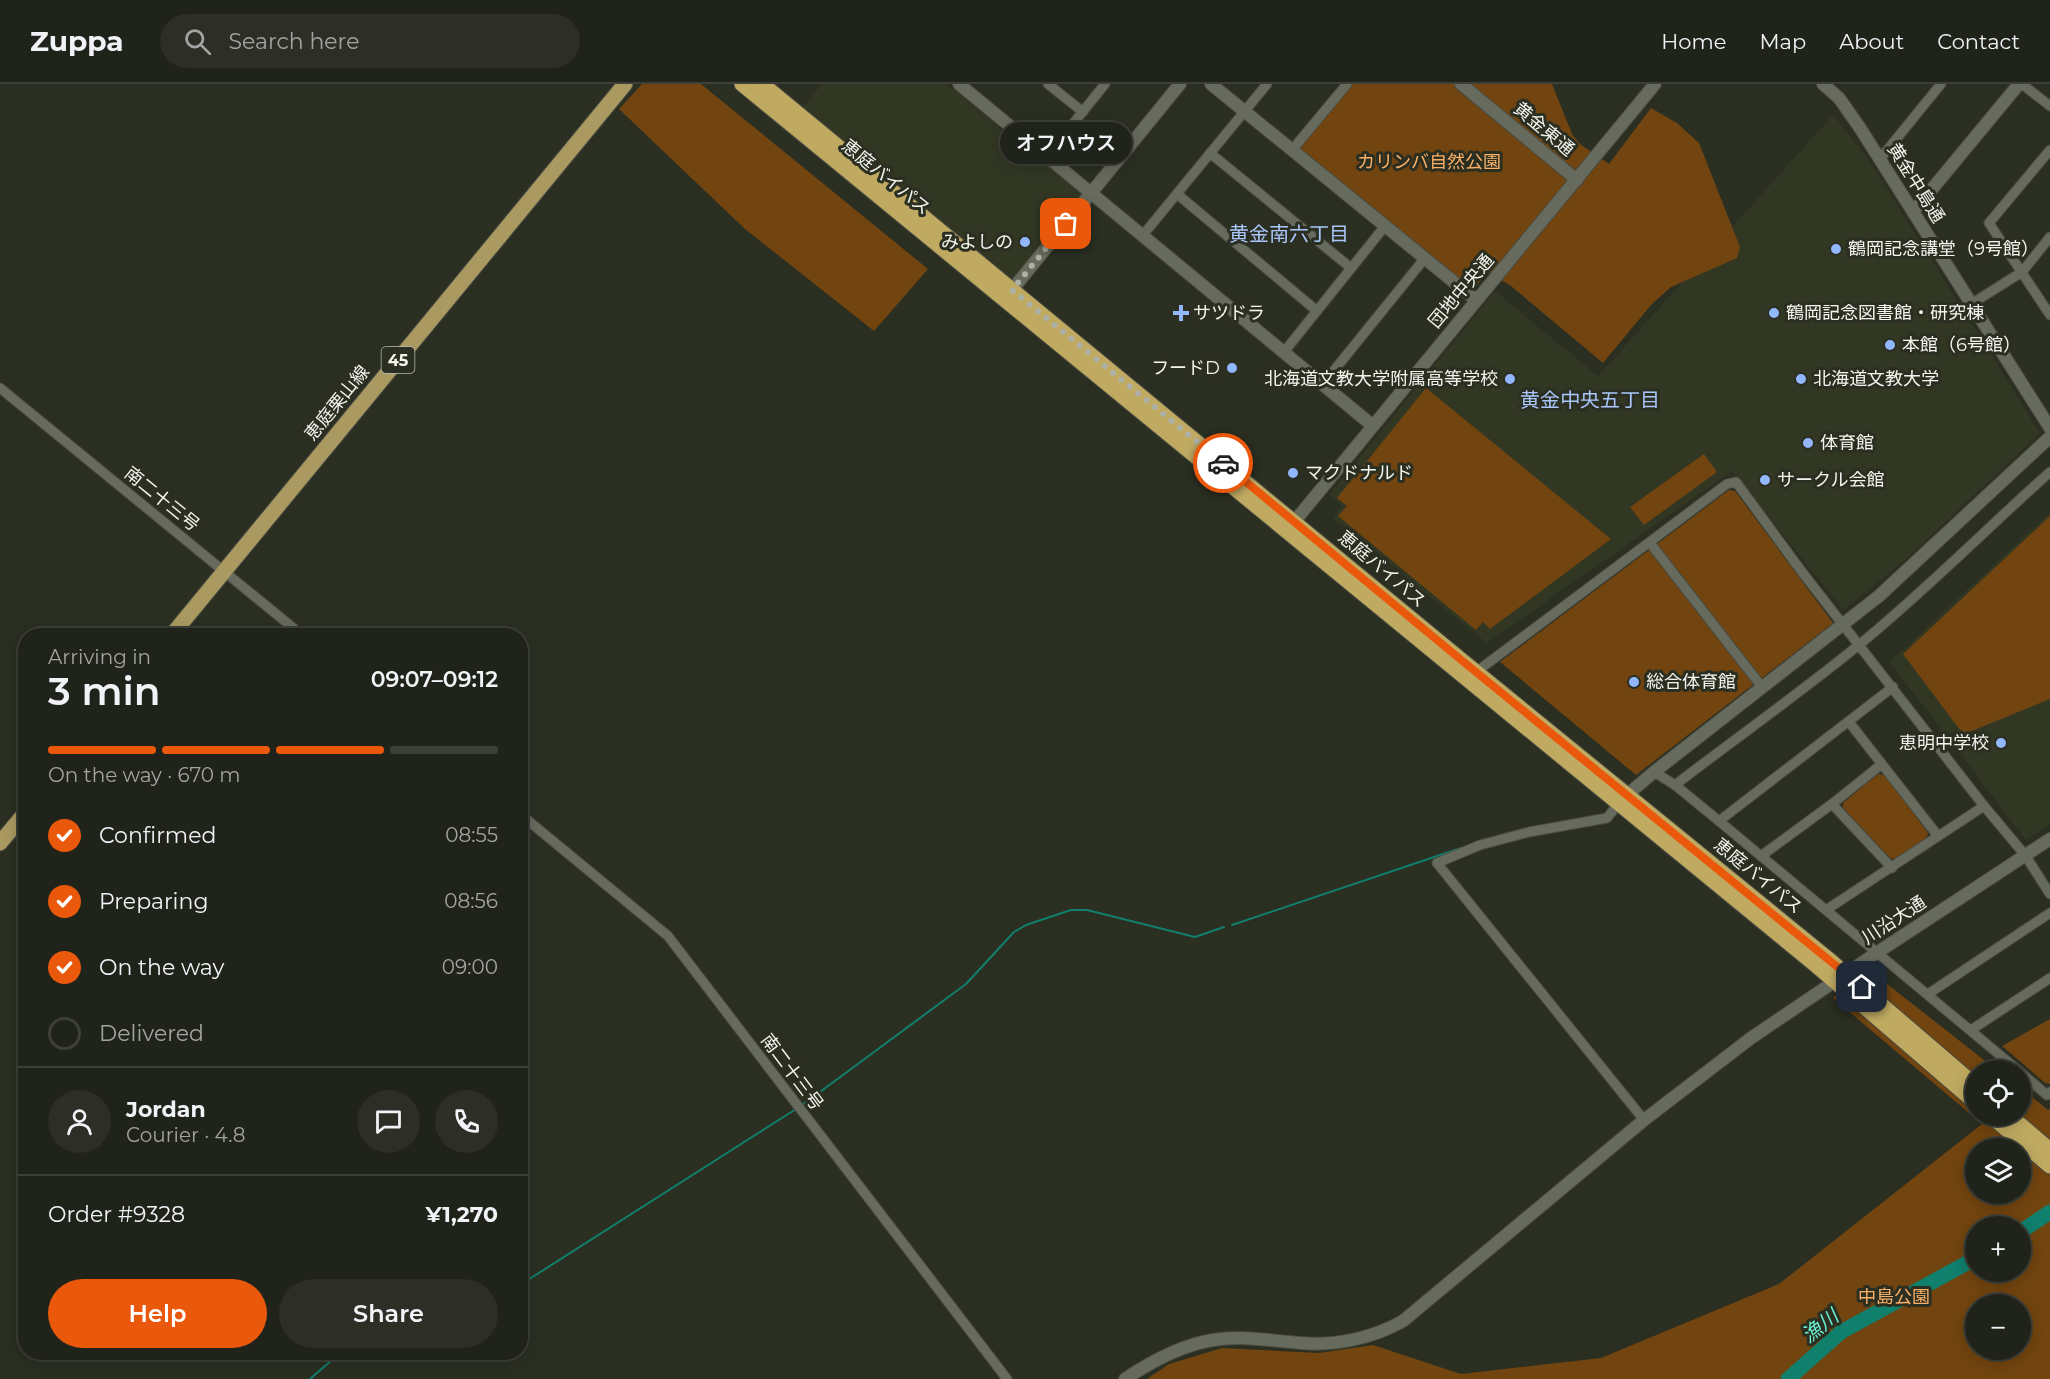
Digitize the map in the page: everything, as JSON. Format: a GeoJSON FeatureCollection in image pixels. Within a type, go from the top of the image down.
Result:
{"type":"FeatureCollection","features":[{"type":"Feature","properties":{"kind":"highway","name":"恵庭バイパス"},"geometry":{"type":"LineString","coordinates":[[742,84],[1008,294]]}},
{"type":"Feature","properties":{"kind":"highway","name":"恵庭バイパス"},"geometry":{"type":"LineString","coordinates":[[762,84],[1008,294],[1623,799]]}},
{"type":"Feature","properties":{"kind":"highway","name":"恵庭バイパス"},"geometry":{"type":"LineString","coordinates":[[1290,526],[1476,672],[1817,966],[1840,978],[1965,1077]]}},
{"type":"Feature","properties":{"kind":"highway","name":"恵庭バイパス"},"geometry":{"type":"LineString","coordinates":[[1840,978],[1965,1093]]}},
{"type":"Feature","properties":{"kind":"highway"},"geometry":{"type":"LineString","coordinates":[[2006,1126],[2039,1147]]}},
{"type":"Feature","properties":{"kind":"highway"},"geometry":{"type":"LineString","coordinates":[[2019,1126],[2039,1147],[2050,1166]]}},
{"type":"Feature","properties":{"kind":"main road","name":"恵庭栗山線"},"geometry":{"type":"LineString","coordinates":[[178,628],[625,84]]}},
{"type":"Feature","properties":{"kind":"main road"},"geometry":{"type":"LineString","coordinates":[[0,843],[18,822]]}},
{"type":"Feature","properties":{"kind":"street"},"geometry":{"type":"LineString","coordinates":[[959,84],[1373,426]]}},
{"type":"Feature","properties":{"kind":"street"},"geometry":{"type":"LineString","coordinates":[[1048,84],[1083,112]]}},
{"type":"Feature","properties":{"kind":"street"},"geometry":{"type":"LineString","coordinates":[[1047,156],[1106,84]]}},
{"type":"Feature","properties":{"kind":"street"},"geometry":{"type":"LineString","coordinates":[[1008,294],[1180,84]]}},
{"type":"Feature","properties":{"kind":"street"},"geometry":{"type":"LineString","coordinates":[[1211,84],[1476,300]]}},
{"type":"Feature","properties":{"kind":"street"},"geometry":{"type":"LineString","coordinates":[[1143,236],[1267,84]]}},
{"type":"Feature","properties":{"kind":"street"},"geometry":{"type":"LineString","coordinates":[[1292,150],[1347,84]]}},
{"type":"Feature","properties":{"kind":"street","name":"黄金東通"},"geometry":{"type":"LineString","coordinates":[[1461,84],[1577,180]]}},
{"type":"Feature","properties":{"kind":"street","name":"団地中央通"},"geometry":{"type":"LineString","coordinates":[[1290,526],[1655,84]]}},
{"type":"Feature","properties":{"kind":"street","name":"黄金中島通"},"geometry":{"type":"LineString","coordinates":[[1823,84],[1839,98],[1880,159],[2050,428]]}},
{"type":"Feature","properties":{"kind":"street"},"geometry":{"type":"LineString","coordinates":[[1913,212],[2020,84],[2050,106]]}},
{"type":"Feature","properties":{"kind":"street"},"geometry":{"type":"LineString","coordinates":[[1880,159],[1935,86]]}},
{"type":"Feature","properties":{"kind":"street"},"geometry":{"type":"LineString","coordinates":[[2050,150],[1989,223],[2050,315]]}},
{"type":"Feature","properties":{"kind":"street"},"geometry":{"type":"LineString","coordinates":[[1210,153],[1351,268]]}},
{"type":"Feature","properties":{"kind":"street"},"geometry":{"type":"LineString","coordinates":[[1177,194],[1317,311]]}},
{"type":"Feature","properties":{"kind":"street"},"geometry":{"type":"LineString","coordinates":[[1284,351],[1385,226]]}},
{"type":"Feature","properties":{"kind":"street"},"geometry":{"type":"LineString","coordinates":[[1971,304],[2022,272],[2048,243]]}},
{"type":"Feature","properties":{"kind":"street"},"geometry":{"type":"LineString","coordinates":[[1323,384],[1425,258]]}},
{"type":"Feature","properties":{"kind":"street","name":"南二十三号"},"geometry":{"type":"LineString","coordinates":[[0,388],[293,628]]}},
{"type":"Feature","properties":{"kind":"street"},"geometry":{"type":"LineString","coordinates":[[1644,1120],[1437,863],[1480,845],[1529,832],[1590,823],[1607,818],[1623,799],[1654,772],[1879,596],[2050,437]]}},
{"type":"Feature","properties":{"kind":"street"},"geometry":{"type":"LineString","coordinates":[[1675,785],[1860,644],[1933,581],[2050,472]]}},
{"type":"Feature","properties":{"kind":"street"},"geometry":{"type":"LineString","coordinates":[[1476,672],[1727,484],[1736,482],[1984,806],[2025,855],[2050,894]]}},
{"type":"Feature","properties":{"kind":"street"},"geometry":{"type":"LineString","coordinates":[[1650,543],[1762,687]]}},
{"type":"Feature","properties":{"kind":"street"},"geometry":{"type":"LineString","coordinates":[[1719,821],[1893,687]]}},
{"type":"Feature","properties":{"kind":"street"},"geometry":{"type":"LineString","coordinates":[[1849,722],[1938,836]]}},
{"type":"Feature","properties":{"kind":"street"},"geometry":{"type":"LineString","coordinates":[[1761,856],[1882,764]]}},
{"type":"Feature","properties":{"kind":"street"},"geometry":{"type":"LineString","coordinates":[[1654,772],[1675,785],[2006,1060]]}},
{"type":"Feature","properties":{"kind":"street"},"geometry":{"type":"LineString","coordinates":[[1832,804],[1892,868]]}},
{"type":"Feature","properties":{"kind":"street"},"geometry":{"type":"LineString","coordinates":[[1826,910],[1984,806]]}},
{"type":"Feature","properties":{"kind":"street","name":"南二十三号"},"geometry":{"type":"LineString","coordinates":[[528,821],[668,936],[1006,1379]]}},
{"type":"Feature","properties":{"kind":"street","name":"川沿大通"},"geometry":{"type":"LineString","coordinates":[[1125,1379],[1165,1355],[1213,1340],[1238,1338],[1324,1343],[1375,1334],[1394,1326],[1414,1314],[1644,1120],[1751,1038],[2050,839]]}},
{"type":"Feature","properties":{"kind":"street"},"geometry":{"type":"LineString","coordinates":[[1928,994],[2050,913]]}},
{"type":"Feature","properties":{"kind":"street"},"geometry":{"type":"LineString","coordinates":[[1971,1030],[2050,978]]}},
{"type":"Feature","properties":{"kind":"street"},"geometry":{"type":"LineString","coordinates":[[2031,1081],[2047,1095],[2050,1092]]}},
{"type":"Feature","properties":{"kind":"shaded area"},"geometry":{"type":"Polygon","coordinates":[[[822,84],[947,84],[1082,195],[1012,280],[802,108],[822,84]]]}},
{"type":"Feature","properties":{"kind":"shaded area","name":"北海道文教大学"},"geometry":{"type":"Polygon","coordinates":[[[1833,115],[1869,160],[2040,433],[1905,560],[1843,610],[1732,471],[1487,643],[1333,518],[1342,506],[1329,495],[1495,291],[1598,376],[1833,115]]]}},
{"type":"Feature","properties":{"kind":"shaded area","name":"恵明中学校"},"geometry":{"type":"Polygon","coordinates":[[[2050,512],[2050,824],[2026,840],[1890,662],[2050,512]]]}},
{"type":"Feature","properties":{"kind":"green space"},"geometry":{"type":"Polygon","coordinates":[[[642,84],[701,84],[928,269],[874,331],[745,229],[619,109],[642,84]]]}},
{"type":"Feature","properties":{"kind":"green space","name":"カリンバ自然公園"},"geometry":{"type":"Polygon","coordinates":[[[1351,84],[1552,84],[1572,134],[1580,144],[1609,164],[1651,108],[1677,123],[1699,143],[1740,247],[1737,258],[1671,287],[1651,305],[1603,363],[1511,286],[1488,272],[1472,291],[1299,147],[1351,84]]]}},
{"type":"Feature","properties":{"kind":"green space"},"geometry":{"type":"Polygon","coordinates":[[[1426,388],[1611,539],[1490,629],[1483,622],[1476,630],[1338,516],[1347,506],[1337,498],[1426,388]]]}},
{"type":"Feature","properties":{"kind":"green space"},"geometry":{"type":"Polygon","coordinates":[[[1704,454],[1717,472],[1644,525],[1630,507],[1704,454]]]}},
{"type":"Feature","properties":{"kind":"green space"},"geometry":{"type":"Polygon","coordinates":[[[1729,490],[1735,491],[1833,623],[1636,775],[1500,662],[1729,490]]]}},
{"type":"Feature","properties":{"kind":"green space","name":"恵明中学校"},"geometry":{"type":"Polygon","coordinates":[[[2050,516],[2050,699],[1967,733],[1960,730],[1903,654],[2050,516]]]}},
{"type":"Feature","properties":{"kind":"green space"},"geometry":{"type":"Polygon","coordinates":[[[1878,774],[1885,775],[1928,833],[1927,837],[1896,859],[1890,858],[1843,808],[1843,803],[1878,774]]]}},
{"type":"Feature","properties":{"kind":"green space","name":"中島公園"},"geometry":{"type":"Polygon","coordinates":[[[1868,969],[1984,1060],[1965,1060],[1965,1110],[1833,998],[1868,969]]]}},
{"type":"Feature","properties":{"kind":"green space"},"geometry":{"type":"Polygon","coordinates":[[[2050,1019],[2050,1084],[2045,1083],[2031,1071],[2031,1060],[2018,1060],[2002,1046],[2050,1019]]]}},
{"type":"Feature","properties":{"kind":"green space","name":"中島公園"},"geometry":{"type":"Polygon","coordinates":[[[2031,1096],[2048,1110],[2050,1109],[2050,1379],[1147,1379],[1169,1364],[1222,1348],[1319,1353],[1373,1345],[1461,1374],[1601,1358],[1779,1284],[1979,1126],[2031,1126],[2031,1096]]]}},
{"type":"Feature","properties":{"kind":"waterway"},"geometry":{"type":"LineString","coordinates":[[1232,925],[1461,848]]}},
{"type":"Feature","properties":{"kind":"waterway"},"geometry":{"type":"LineString","coordinates":[[801,1106],[966,984],[1014,932],[1026,925],[1071,910],[1087,910],[1195,937],[1224,927]]}},
{"type":"Feature","properties":{"kind":"waterway"},"geometry":{"type":"LineString","coordinates":[[528,1280],[796,1109]]}},
{"type":"Feature","properties":{"kind":"waterway","name":"漁川"},"geometry":{"type":"LineString","coordinates":[[2031,1225],[2050,1212]]}},
{"type":"Feature","properties":{"kind":"waterway","name":"漁川"},"geometry":{"type":"LineString","coordinates":[[1788,1379],[1841,1332],[1965,1264]]}},
{"type":"Feature","properties":{"kind":"waterway"},"geometry":{"type":"LineString","coordinates":[[310,1379],[332,1360]]}},
{"type":"Feature","properties":{"kind":"way so far"},"geometry":{"type":"LineString","coordinates":[[1066,224],[1012,290],[1223,463]]}},
{"type":"Feature","properties":{"kind":"place","name":"オフハウス"},"geometry":{"type":"Point","coordinates":[1066,224]}},
{"type":"Feature","properties":{"kind":"place","name":"みよしの"},"geometry":{"type":"Point","coordinates":[1025,242]}},
{"type":"Feature","properties":{"kind":"place","name":"鶴岡記念講堂（9号館）"},"geometry":{"type":"Point","coordinates":[1836,249]}},
{"type":"Feature","properties":{"kind":"place","name":"サツドラ"},"geometry":{"type":"Point","coordinates":[1181,313]}},
{"type":"Feature","properties":{"kind":"place","name":"鶴岡記念図書館・研究棟"},"geometry":{"type":"Point","coordinates":[1774,313]}},
{"type":"Feature","properties":{"kind":"place","name":"本館（6号館）"},"geometry":{"type":"Point","coordinates":[1890,345]}},
{"type":"Feature","properties":{"kind":"place","name":"フードD"},"geometry":{"type":"Point","coordinates":[1232,368]}},
{"type":"Feature","properties":{"kind":"place","name":"北海道文教大学附属高等学校"},"geometry":{"type":"Point","coordinates":[1510,379]}},
{"type":"Feature","properties":{"kind":"place","name":"北海道文教大学"},"geometry":{"type":"Point","coordinates":[1801,379]}},
{"type":"Feature","properties":{"kind":"place","name":"体育館"},"geometry":{"type":"Point","coordinates":[1808,443]}},
{"type":"Feature","properties":{"kind":"place","name":"マクドナルド"},"geometry":{"type":"Point","coordinates":[1293,473]}},
{"type":"Feature","properties":{"kind":"place","name":"サークル会館"},"geometry":{"type":"Point","coordinates":[1765,480]}},
{"type":"Feature","properties":{"kind":"place","name":"総合体育館"},"geometry":{"type":"Point","coordinates":[1634,682]}},
{"type":"Feature","properties":{"kind":"place","name":"恵明中学校"},"geometry":{"type":"Point","coordinates":[2001,743]}},
{"type":"Feature","properties":{"kind":"district","name":"黄金南六丁目"},"geometry":{"type":"Point","coordinates":[1289,234]}},
{"type":"Feature","properties":{"kind":"district","name":"黄金中央五丁目"},"geometry":{"type":"Point","coordinates":[1590,400]}},
{"type":"Feature","properties":{"kind":"route"},"geometry":{"type":"LineString","coordinates":[[1223,463],[1862,987]]}}]}
